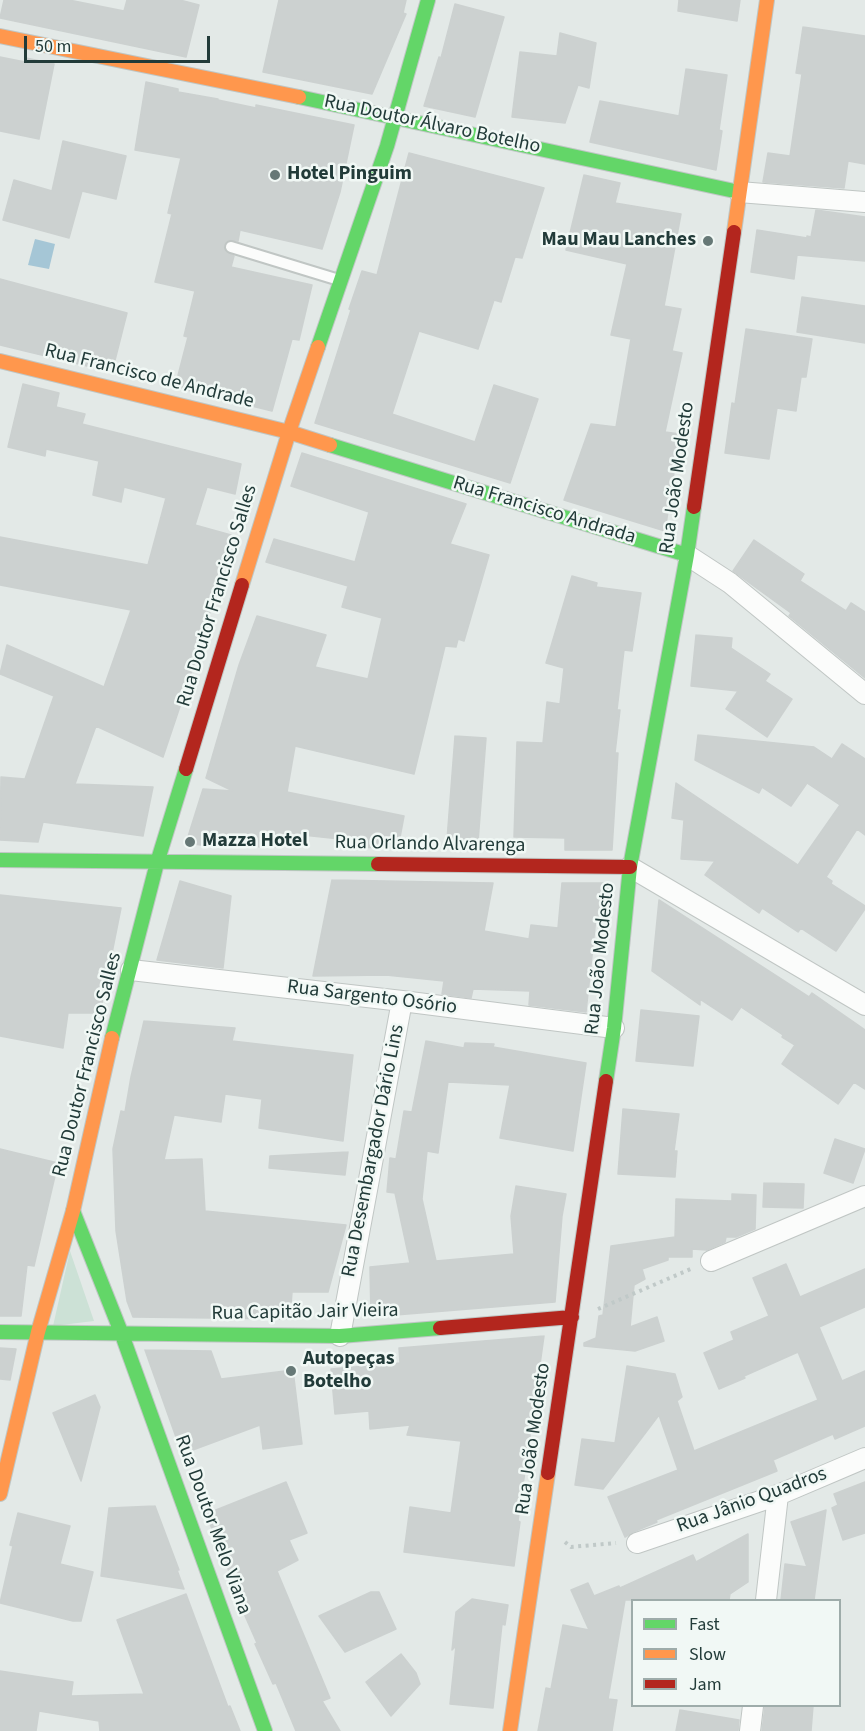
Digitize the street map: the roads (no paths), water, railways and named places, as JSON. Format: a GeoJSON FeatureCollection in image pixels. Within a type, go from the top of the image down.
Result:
{"type":"FeatureCollection","features":[{"type":"Feature","properties":{"kind":"main road","name":"Rua Doutor Francisco Salles"},"geometry":{"type":"LineString","coordinates":[[0,1494],[38,1332],[73,1211],[109,1049],[157,863],[289,432],[387,146],[428,0]]}},
{"type":"Feature","properties":{"kind":"main road","name":"Rua João Modesto"},"geometry":{"type":"LineString","coordinates":[[510,1731],[614,1028],[630,867],[687,555],[767,0]]}},
{"type":"Feature","properties":{"kind":"main road","name":"Rua Doutor Álvaro Botelho"},"geometry":{"type":"LineString","coordinates":[[0,36],[396,116],[739,192]]}},
{"type":"Feature","properties":{"kind":"main road","name":"Rua Francisco de Andrade"},"geometry":{"type":"LineString","coordinates":[[0,361],[289,432]]}},
{"type":"Feature","properties":{"kind":"main road","name":"Rua Francisco Andrada"},"geometry":{"type":"LineString","coordinates":[[289,432],[687,555]]}},
{"type":"Feature","properties":{"kind":"main road","name":"Rua Orlando Alvarenga"},"geometry":{"type":"LineString","coordinates":[[0,860],[630,867]]}},
{"type":"Feature","properties":{"kind":"main road"},"geometry":{"type":"LineString","coordinates":[[73,1211],[121,1332]]}},
{"type":"Feature","properties":{"kind":"main road","name":"Rua Capitão Jair Vieira"},"geometry":{"type":"LineString","coordinates":[[0,1332],[340,1336],[572,1317]]}},
{"type":"Feature","properties":{"kind":"main road","name":"Rua Doutor Melo Viana"},"geometry":{"type":"LineString","coordinates":[[121,1332],[265,1731]]}},
{"type":"Feature","properties":{"kind":"street","name":"Rua Doutor Álvaro Botelho"},"geometry":{"type":"LineString","coordinates":[[739,192],[865,202]]}},
{"type":"Feature","properties":{"kind":"street","name":"Rua Francisco Andrada"},"geometry":{"type":"LineString","coordinates":[[687,555],[730,583],[865,694]]}},
{"type":"Feature","properties":{"kind":"street"},"geometry":{"type":"LineString","coordinates":[[630,867],[865,1005]]}},
{"type":"Feature","properties":{"kind":"street","name":"Rua Sargento Osório"},"geometry":{"type":"LineString","coordinates":[[130,970],[614,1028]]}},
{"type":"Feature","properties":{"kind":"street","name":"Rua Desembargador Dário Lins"},"geometry":{"type":"LineString","coordinates":[[340,1336],[402,1001]]}},
{"type":"Feature","properties":{"kind":"street"},"geometry":{"type":"LineString","coordinates":[[711,1262],[865,1196]]}},
{"type":"Feature","properties":{"kind":"street","name":"Rua Jânio Quadros"},"geometry":{"type":"LineString","coordinates":[[638,1542],[778,1495],[865,1458]]}},
{"type":"Feature","properties":{"kind":"street"},"geometry":{"type":"LineString","coordinates":[[766,1599],[778,1495]]}},
{"type":"Feature","properties":{"kind":"street"},"geometry":{"type":"LineString","coordinates":[[750,1731],[753,1707]]}},
{"type":"Feature","properties":{"kind":"lane"},"geometry":{"type":"LineString","coordinates":[[231,247],[341,281]]}},
{"type":"Feature","properties":{"kind":"water"},"geometry":{"type":"Polygon","coordinates":[[[35,239],[55,244],[49,269],[28,265],[35,239]]]}},
{"type":"Feature","properties":{"kind":"place","name":"Hotel Pinguim"},"geometry":{"type":"Point","coordinates":[275,175]}},
{"type":"Feature","properties":{"kind":"place","name":"Mau Mau Lanches"},"geometry":{"type":"Point","coordinates":[708,241]}},
{"type":"Feature","properties":{"kind":"place","name":"Mazza Hotel"},"geometry":{"type":"Point","coordinates":[190,842]}},
{"type":"Feature","properties":{"kind":"place","name":"Autopeças Botelho"},"geometry":{"type":"Point","coordinates":[291,1371]}}]}
